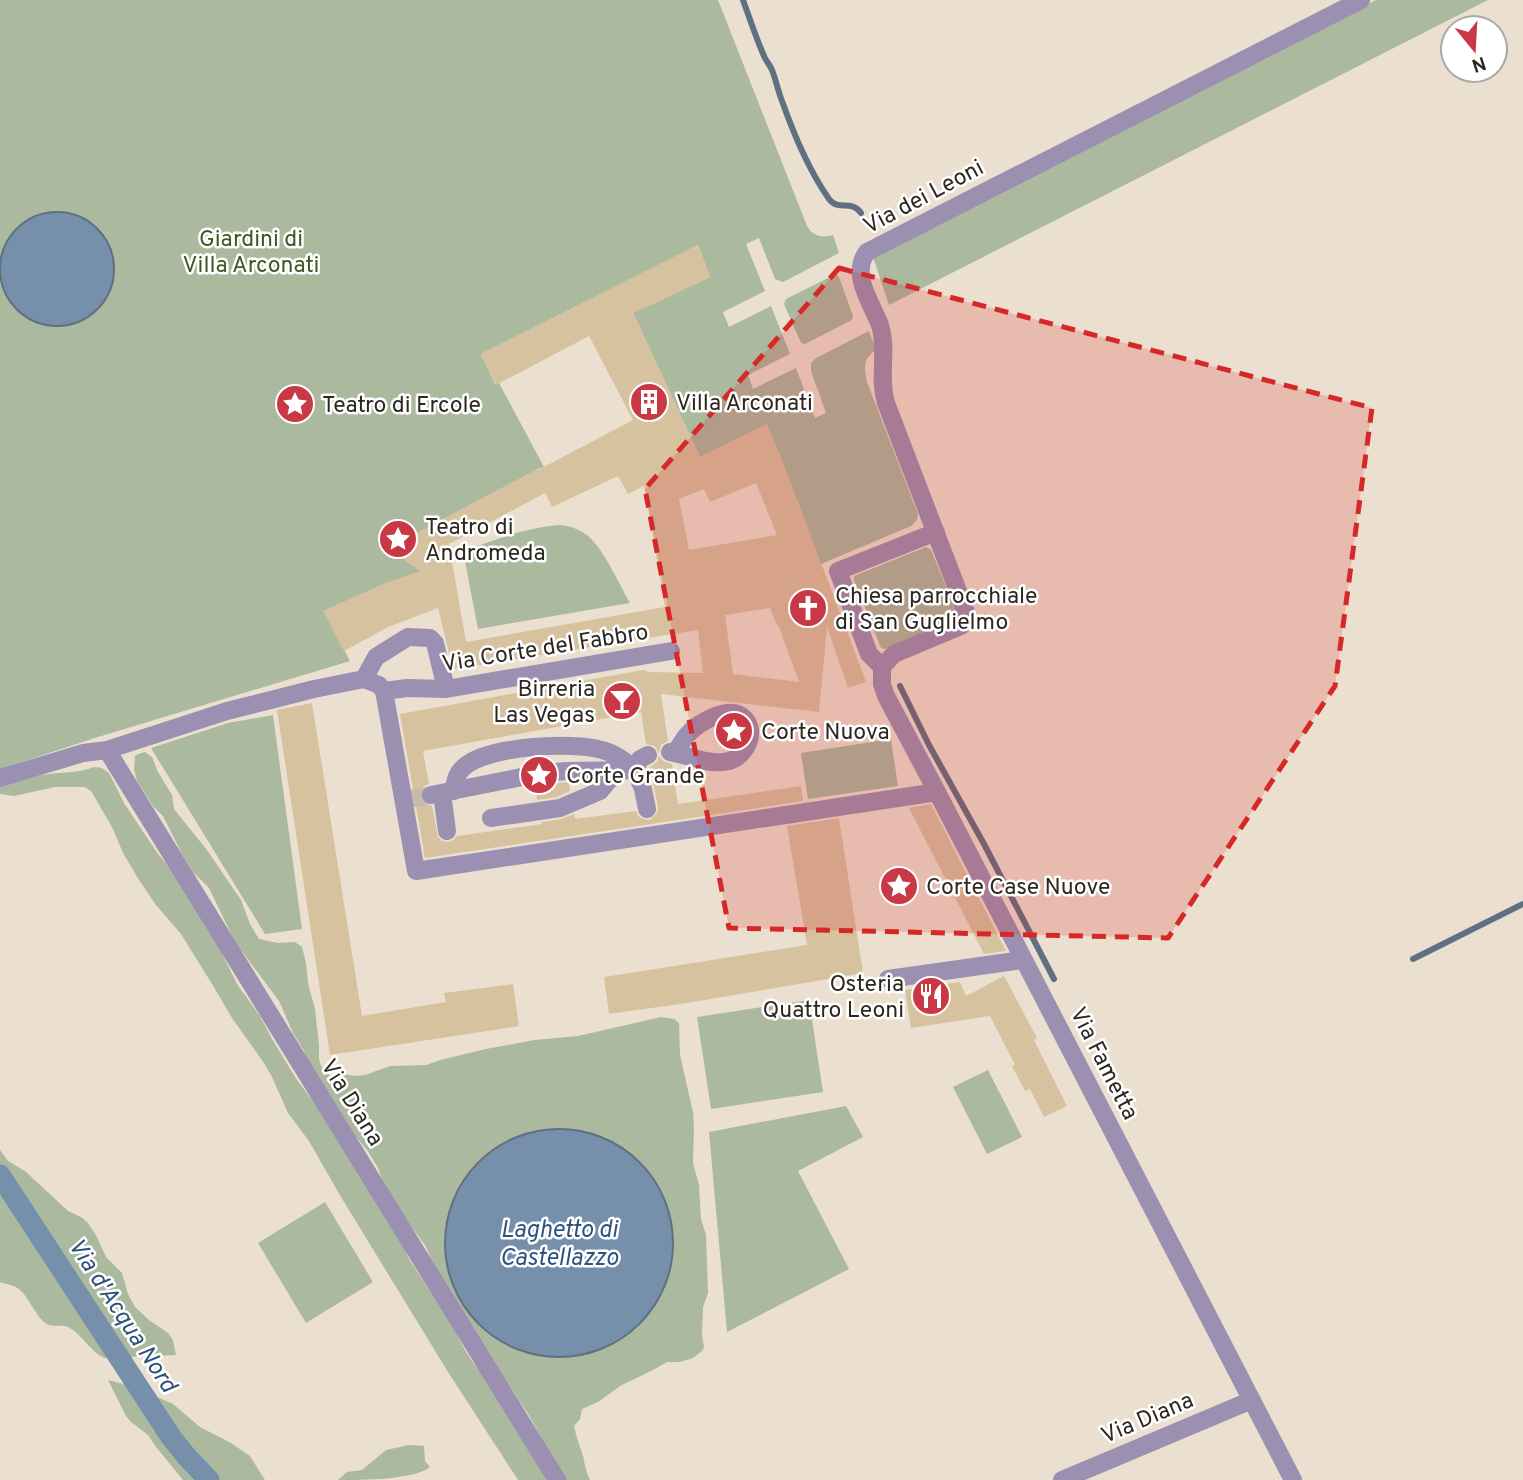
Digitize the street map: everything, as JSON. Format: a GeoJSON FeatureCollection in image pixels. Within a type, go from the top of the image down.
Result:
{"type":"FeatureCollection","features":[{"type":"Feature","properties":{"kind":"street","name":"Via dei Leoni"},"geometry":{"type":"LineString","coordinates":[[882,667],[894,654],[961,626],[967,612],[883,393],[884,341],[860,273],[861,262],[867,252],[1361,0]]}},
{"type":"Feature","properties":{"kind":"street"},"geometry":{"type":"LineString","coordinates":[[882,667],[869,654],[838,571],[936,532]]}},
{"type":"Feature","properties":{"kind":"street"},"geometry":{"type":"LineString","coordinates":[[364,679],[376,657],[408,637],[430,638],[435,643],[446,689]]}},
{"type":"Feature","properties":{"kind":"street","name":"Via Corte del Fabbro"},"geometry":{"type":"LineString","coordinates":[[384,691],[407,688],[446,689],[671,651]]}},
{"type":"Feature","properties":{"kind":"street","name":"Via Fametta"},"geometry":{"type":"LineString","coordinates":[[882,667],[882,684],[886,696],[1293,1480]]}},
{"type":"Feature","properties":{"kind":"street"},"geometry":{"type":"LineString","coordinates":[[0,778],[83,753],[107,750],[227,712],[364,679],[379,685],[384,691],[406,799],[416,871],[652,833],[937,792]]}},
{"type":"Feature","properties":{"kind":"street"},"geometry":{"type":"LineString","coordinates":[[542,773],[545,746]]}},
{"type":"Feature","properties":{"kind":"street"},"geometry":{"type":"LineString","coordinates":[[447,831],[442,793],[465,765],[474,759],[500,751],[545,746],[590,746],[624,760],[626,770],[643,789],[647,809]]}},
{"type":"Feature","properties":{"kind":"street","name":"Via Diana"},"geometry":{"type":"LineString","coordinates":[[107,750],[557,1480]]}},
{"type":"Feature","properties":{"kind":"street"},"geometry":{"type":"LineString","coordinates":[[491,818],[560,807],[600,791],[648,754]]}},
{"type":"Feature","properties":{"kind":"street"},"geometry":{"type":"LineString","coordinates":[[442,793],[542,773],[626,770]]}},
{"type":"Feature","properties":{"kind":"street"},"geometry":{"type":"LineString","coordinates":[[888,979],[1023,960]]}},
{"type":"Feature","properties":{"kind":"street","name":"Via Diana"},"geometry":{"type":"LineString","coordinates":[[1062,1480],[1252,1400]]}},
{"type":"Feature","properties":{"kind":"highlighted area"},"geometry":{"type":"Polygon","coordinates":[[[839,268],[1372,408],[1335,686],[1168,938],[729,928],[645,489],[839,268]]]}},
{"type":"Feature","properties":{"kind":"green space","name":"Giardini di Villa Arconati"},"geometry":{"type":"Polygon","coordinates":[[[0,0],[718,0],[807,226],[818,235],[833,235],[839,253],[783,282],[775,279],[759,238],[746,244],[765,291],[723,312],[729,327],[771,306],[790,354],[748,375],[753,389],[796,368],[815,418],[826,413],[811,371],[811,363],[869,331],[876,350],[869,356],[866,364],[867,382],[918,514],[917,520],[911,526],[821,564],[766,425],[700,457],[633,313],[710,277],[698,245],[481,354],[495,384],[499,383],[544,467],[423,530],[432,567],[324,611],[350,661],[0,769],[0,0]]]}},
{"type":"Feature","properties":{"kind":"green space"},"geometry":{"type":"Polygon","coordinates":[[[1376,0],[1488,0],[1461,14],[1439,14],[1439,25],[889,305],[872,254],[1376,0]]]}},
{"type":"Feature","properties":{"kind":"green space"},"geometry":{"type":"Polygon","coordinates":[[[836,274],[853,316],[852,320],[805,344],[801,343],[784,304],[786,299],[836,274]]]}},
{"type":"Feature","properties":{"kind":"green space"},"geometry":{"type":"Polygon","coordinates":[[[561,525],[581,531],[593,541],[630,603],[478,629],[463,551],[523,531],[561,525]]]}},
{"type":"Feature","properties":{"kind":"green space"},"geometry":{"type":"Polygon","coordinates":[[[926,547],[931,550],[957,613],[954,619],[885,649],[881,648],[854,576],[926,547]]]}},
{"type":"Feature","properties":{"kind":"green space"},"geometry":{"type":"Polygon","coordinates":[[[273,715],[302,929],[265,934],[151,748],[228,723],[273,715]]]}},
{"type":"Feature","properties":{"kind":"green space"},"geometry":{"type":"Polygon","coordinates":[[[891,739],[898,786],[808,799],[801,753],[891,739]]]}},
{"type":"Feature","properties":{"kind":"green space"},"geometry":{"type":"Polygon","coordinates":[[[145,752],[152,757],[172,795],[174,809],[207,850],[241,900],[259,939],[278,943],[295,942],[302,947],[315,1009],[319,1059],[321,1066],[330,1076],[365,1075],[390,1066],[426,1065],[486,1049],[534,1040],[578,1036],[661,1017],[674,1019],[679,1023],[680,1055],[693,1112],[693,1163],[706,1235],[708,1293],[703,1307],[704,1347],[693,1358],[667,1362],[582,1409],[580,1419],[574,1426],[590,1480],[562,1480],[528,1414],[447,1293],[425,1245],[387,1194],[378,1168],[308,1064],[279,1001],[235,942],[209,888],[193,872],[163,816],[137,781],[134,769],[135,756],[145,752]],[[487,1155],[457,1191],[446,1221],[444,1245],[447,1268],[467,1309],[501,1341],[523,1352],[629,1333],[655,1305],[668,1278],[672,1224],[664,1199],[648,1172],[487,1155]]]}},
{"type":"Feature","properties":{"kind":"green space"},"geometry":{"type":"Polygon","coordinates":[[[94,767],[109,773],[124,803],[197,909],[237,984],[260,1016],[297,1080],[333,1128],[400,1237],[409,1259],[474,1364],[490,1382],[547,1480],[518,1480],[448,1372],[309,1141],[288,1113],[264,1063],[232,1018],[181,934],[139,880],[91,791],[85,787],[55,787],[14,796],[0,794],[0,787],[18,780],[94,767]]]}},
{"type":"Feature","properties":{"kind":"green space"},"geometry":{"type":"Polygon","coordinates":[[[809,1000],[823,1092],[711,1109],[697,1017],[809,1000]]]}},
{"type":"Feature","properties":{"kind":"green space"},"geometry":{"type":"Polygon","coordinates":[[[988,1070],[1022,1137],[987,1154],[953,1087],[988,1070]]]}},
{"type":"Feature","properties":{"kind":"green space"},"geometry":{"type":"Polygon","coordinates":[[[846,1106],[863,1137],[798,1171],[849,1269],[727,1332],[709,1132],[846,1106]]]}},
{"type":"Feature","properties":{"kind":"green space"},"geometry":{"type":"Polygon","coordinates":[[[0,1150],[8,1161],[25,1171],[68,1211],[87,1222],[106,1257],[122,1273],[135,1307],[168,1333],[173,1340],[176,1355],[104,1358],[70,1328],[47,1324],[20,1290],[0,1282],[0,1150]]]}},
{"type":"Feature","properties":{"kind":"green space"},"geometry":{"type":"Polygon","coordinates":[[[325,1202],[373,1282],[306,1323],[258,1243],[325,1202]]]}},
{"type":"Feature","properties":{"kind":"green space"},"geometry":{"type":"Polygon","coordinates":[[[108,1380],[135,1387],[173,1404],[200,1427],[250,1456],[265,1480],[183,1480],[148,1435],[126,1416],[108,1380]]]}},
{"type":"Feature","properties":{"kind":"green space"},"geometry":{"type":"Polygon","coordinates":[[[409,1445],[424,1446],[425,1461],[430,1467],[400,1477],[338,1480],[347,1472],[362,1470],[386,1450],[409,1445]]]}},
{"type":"Feature","properties":{"kind":"water"},"geometry":{"type":"Polygon","coordinates":[[[57,212],[79,217],[97,229],[109,247],[114,269],[109,291],[97,309],[79,321],[57,326],[35,321],[17,309],[5,291],[0,269],[5,247],[17,229],[35,217],[57,212]]]}},
{"type":"Feature","properties":{"kind":"water","name":"Laghetto di Castellazzo"},"geometry":{"type":"Polygon","coordinates":[[[559,1129],[592,1134],[613,1143],[631,1155],[647,1171],[668,1210],[673,1243],[668,1276],[659,1297],[647,1315],[631,1331],[592,1352],[559,1357],[526,1352],[505,1343],[487,1331],[471,1315],[450,1276],[445,1243],[450,1210],[459,1189],[471,1171],[487,1155],[526,1134],[559,1129]]]}},
{"type":"Feature","properties":{"kind":"building"},"geometry":{"type":"Polygon","coordinates":[[[698,245],[710,277],[633,313],[700,457],[767,424],[866,682],[848,688],[827,627],[819,712],[661,694],[668,741],[661,745],[659,753],[655,746],[646,744],[641,712],[423,751],[429,784],[424,786],[420,798],[423,803],[432,806],[438,837],[448,842],[457,836],[542,824],[541,822],[574,814],[575,819],[636,811],[638,816],[650,820],[657,813],[658,807],[650,767],[657,762],[659,756],[663,761],[672,764],[678,804],[801,786],[803,801],[425,858],[400,714],[643,670],[703,673],[698,630],[453,669],[438,608],[388,627],[344,651],[323,611],[420,571],[387,548],[385,537],[392,529],[402,528],[413,535],[633,420],[589,336],[496,385],[481,354],[698,245]],[[618,476],[552,507],[545,493],[449,544],[466,642],[665,607],[644,486],[628,494],[618,476]],[[756,483],[710,502],[704,489],[679,499],[689,550],[777,535],[756,483]],[[770,608],[725,615],[733,674],[799,682],[770,608]]]}},
{"type":"Feature","properties":{"kind":"building"},"geometry":{"type":"Polygon","coordinates":[[[312,703],[362,1016],[446,1002],[444,993],[513,984],[519,1026],[330,1055],[277,710],[312,703]]]}},
{"type":"Feature","properties":{"kind":"building"},"geometry":{"type":"Polygon","coordinates":[[[569,782],[570,791],[557,797],[537,800],[535,786],[569,782]]]}},
{"type":"Feature","properties":{"kind":"building"},"geometry":{"type":"Polygon","coordinates":[[[931,804],[1006,951],[984,954],[909,808],[931,804]]]}},
{"type":"Feature","properties":{"kind":"building"},"geometry":{"type":"Polygon","coordinates":[[[839,818],[863,973],[609,1014],[604,977],[807,945],[787,826],[839,818]]]}},
{"type":"Feature","properties":{"kind":"building"},"geometry":{"type":"Polygon","coordinates":[[[1004,976],[1037,1038],[1034,1040],[1067,1106],[1044,1117],[1030,1089],[1025,1091],[990,1016],[911,1028],[905,990],[960,982],[966,996],[1004,976]]]}},
{"type":"Feature","properties":{"kind":"waterway"},"geometry":{"type":"LineString","coordinates":[[743,0],[761,49],[772,70],[791,126],[815,177],[833,203],[853,207],[861,213]]}},
{"type":"Feature","properties":{"kind":"waterway"},"geometry":{"type":"LineString","coordinates":[[900,686],[1054,979]]}},
{"type":"Feature","properties":{"kind":"waterway"},"geometry":{"type":"LineString","coordinates":[[1413,959],[1523,904]]}},
{"type":"Feature","properties":{"kind":"waterway","name":"Via d'Acqua Nord"},"geometry":{"type":"LineString","coordinates":[[0,1175],[171,1437],[209,1480]]}},
{"type":"Feature","properties":{"kind":"tunnel"},"geometry":{"type":"LineString","coordinates":[[409,799],[431,795]]}},
{"type":"Feature","properties":{"kind":"place","name":"Villa Arconati"},"geometry":{"type":"Point","coordinates":[649,402]}},
{"type":"Feature","properties":{"kind":"place","name":"Teatro di Ercole"},"geometry":{"type":"Point","coordinates":[295,404]}},
{"type":"Feature","properties":{"kind":"place","name":"Teatro di Andromeda"},"geometry":{"type":"Point","coordinates":[398,539]}},
{"type":"Feature","properties":{"kind":"place","name":"Chiesa parrocchiale di San Guglielmo"},"geometry":{"type":"Point","coordinates":[808,608]}},
{"type":"Feature","properties":{"kind":"place","name":"Birreria Las Vegas"},"geometry":{"type":"Point","coordinates":[622,701]}},
{"type":"Feature","properties":{"kind":"place","name":"Corte Nuova"},"geometry":{"type":"Point","coordinates":[734,731]}},
{"type":"Feature","properties":{"kind":"place","name":"Corte Grande"},"geometry":{"type":"Point","coordinates":[539,775]}},
{"type":"Feature","properties":{"kind":"place","name":"Corte Case Nuove"},"geometry":{"type":"Point","coordinates":[899,886]}},
{"type":"Feature","properties":{"kind":"place","name":"Osteria Quattro Leoni"},"geometry":{"type":"Point","coordinates":[931,996]}}]}
